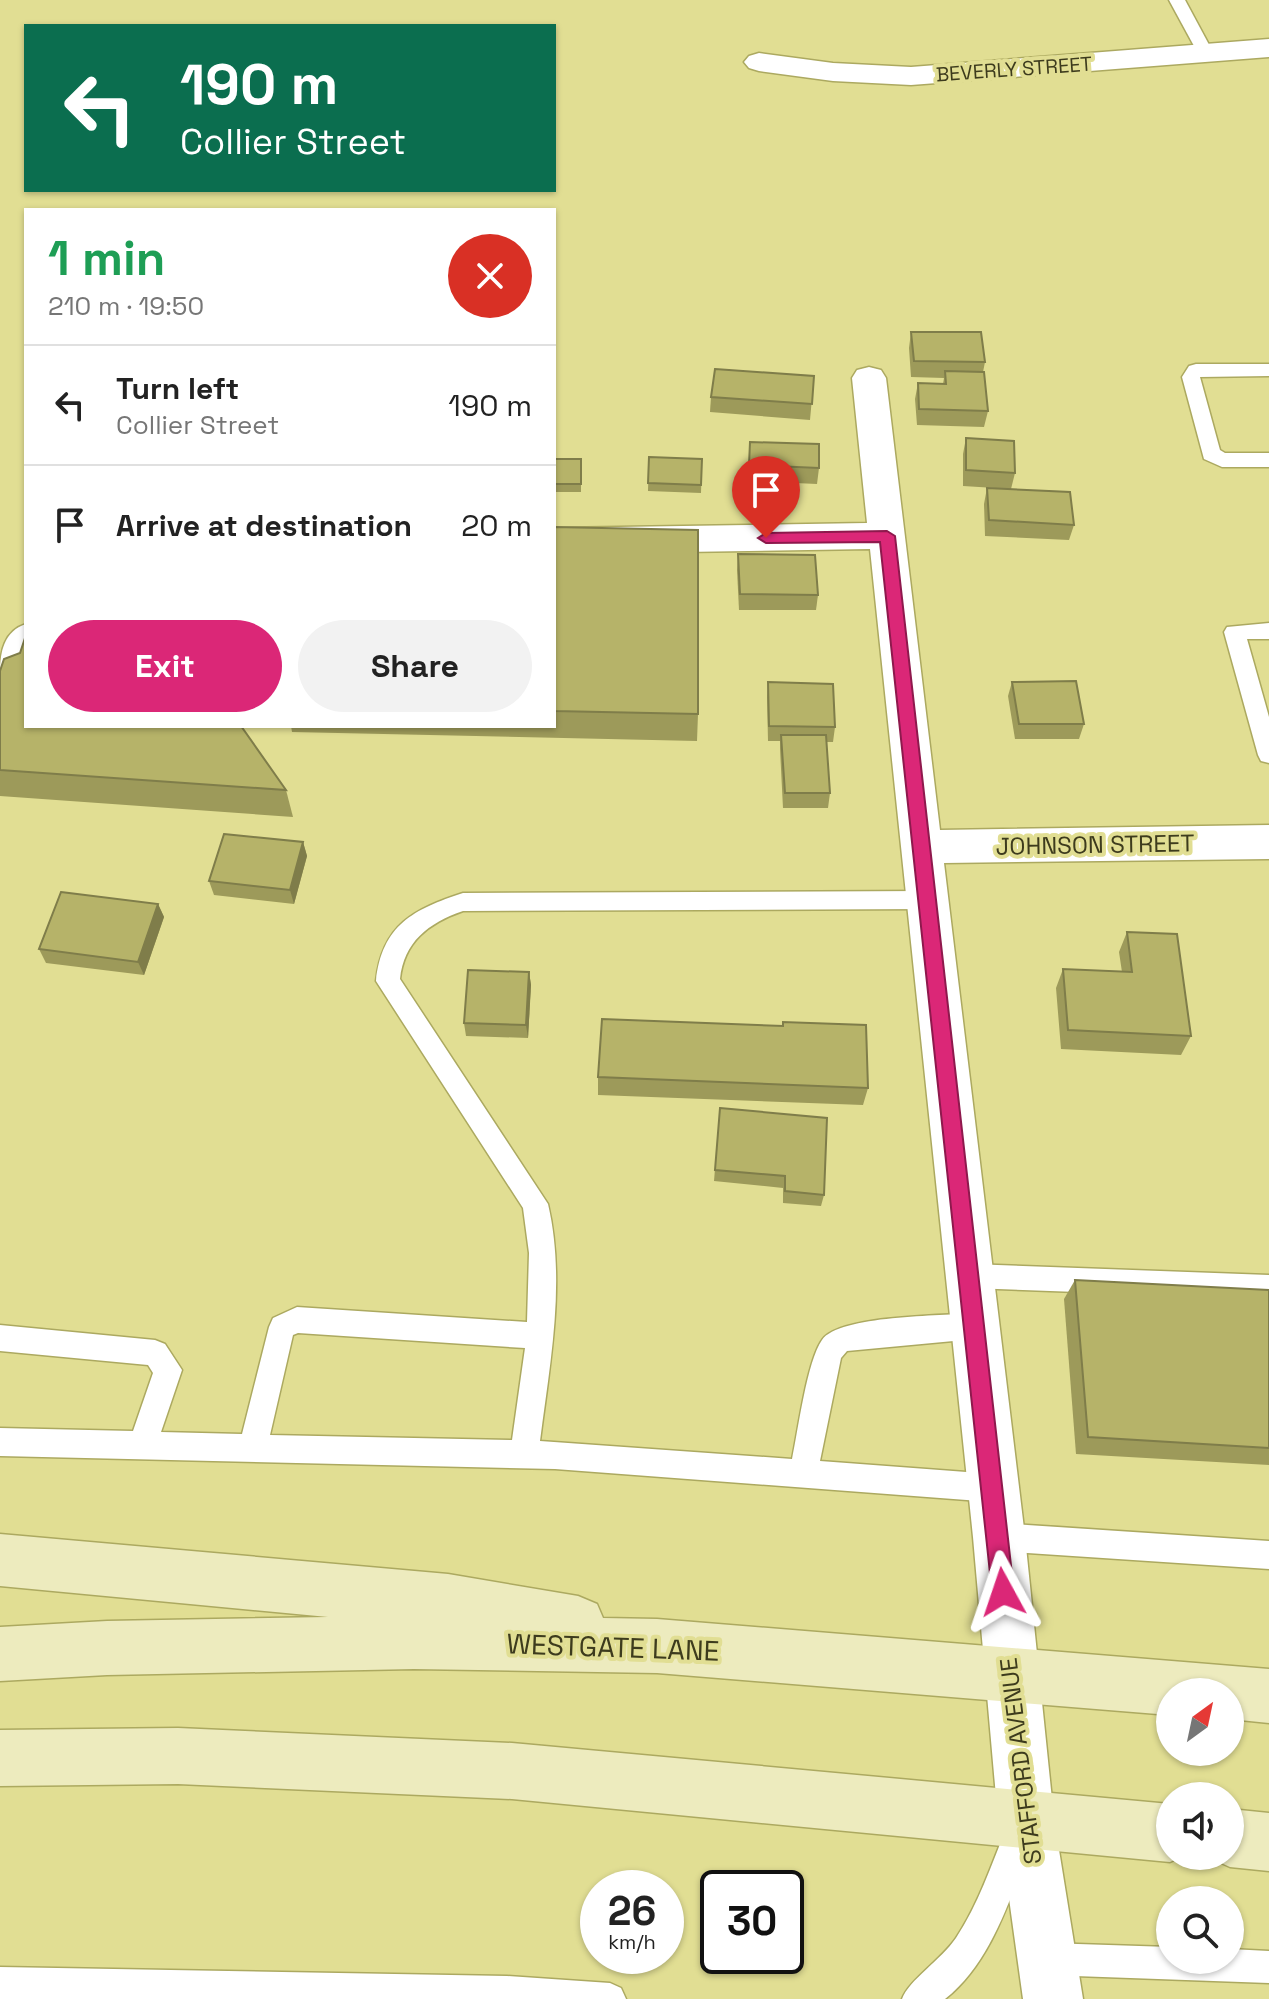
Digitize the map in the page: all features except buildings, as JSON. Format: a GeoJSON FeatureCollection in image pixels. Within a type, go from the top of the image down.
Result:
{"type":"FeatureCollection","features":[{"type":"Feature","properties":{"kind":"main road"},"geometry":{"type":"LineString","coordinates":[[0,1560],[448,1601],[562,1619],[657,1646]]}},
{"type":"Feature","properties":{"kind":"main road","name":"WESTGATE LANE"},"geometry":{"type":"LineString","coordinates":[[0,1654],[107,1648],[414,1642],[657,1646],[1156,1686]]}},
{"type":"Feature","properties":{"kind":"main road","name":"WESTGATE LANE"},"geometry":{"type":"LineString","coordinates":[[1244,1694],[1269,1696]]}},
{"type":"Feature","properties":{"kind":"main road"},"geometry":{"type":"LineString","coordinates":[[0,1758],[178,1756],[512,1771],[1156,1832]]}},
{"type":"Feature","properties":{"kind":"main road"},"geometry":{"type":"LineString","coordinates":[[1244,1839],[1269,1842]]}},
{"type":"Feature","properties":{"kind":"street","name":"BEVERLY STREET"},"geometry":{"type":"LineString","coordinates":[[759,62],[833,72],[911,76],[1269,48]]}},
{"type":"Feature","properties":{"kind":"street","name":"STAFFORD AVENUE"},"geometry":{"type":"LineString","coordinates":[[869,378],[999,1537],[1026,1819],[1050,1979]]}},
{"type":"Feature","properties":{"kind":"street"},"geometry":{"type":"LineString","coordinates":[[556,541],[887,536]]}},
{"type":"Feature","properties":{"kind":"street","name":"JOHNSON STREET"},"geometry":{"type":"LineString","coordinates":[[920,847],[1269,842]]}},
{"type":"Feature","properties":{"kind":"lane"},"geometry":{"type":"LineString","coordinates":[[1177,0],[1206,54]]}},
{"type":"Feature","properties":{"kind":"lane"},"geometry":{"type":"LineString","coordinates":[[1269,370],[1207,369],[1196,370],[1191,377],[1211,454],[1222,460],[1269,460]]}},
{"type":"Feature","properties":{"kind":"lane"},"geometry":{"type":"LineString","coordinates":[[1269,631],[1234,632],[1269,755]]}},
{"type":"Feature","properties":{"kind":"lane"},"geometry":{"type":"LineString","coordinates":[[0,664],[24,634]]}},
{"type":"Feature","properties":{"kind":"lane"},"geometry":{"type":"LineString","coordinates":[[524,1454],[540,1336],[541,1224],[535,1204],[388,981],[388,966],[394,949],[407,930],[422,917],[463,902],[927,900]]}},
{"type":"Feature","properties":{"kind":"lane"},"geometry":{"type":"LineString","coordinates":[[970,1276],[1269,1287]]}},
{"type":"Feature","properties":{"kind":"lane"},"geometry":{"type":"LineString","coordinates":[[253,1446],[282,1327],[288,1322],[540,1336]]}},
{"type":"Feature","properties":{"kind":"lane"},"geometry":{"type":"LineString","coordinates":[[803,1473],[829,1352],[837,1342],[849,1336],[975,1326]]}},
{"type":"Feature","properties":{"kind":"lane"},"geometry":{"type":"LineString","coordinates":[[0,1338],[155,1353],[168,1370],[143,1443]]}},
{"type":"Feature","properties":{"kind":"lane"},"geometry":{"type":"LineString","coordinates":[[0,1442],[524,1454],[993,1488]]}},
{"type":"Feature","properties":{"kind":"lane"},"geometry":{"type":"LineString","coordinates":[[999,1537],[1269,1555]]}},
{"type":"Feature","properties":{"kind":"lane"},"geometry":{"type":"LineString","coordinates":[[918,1999],[933,1990],[975,1942],[1026,1819]]}},
{"type":"Feature","properties":{"kind":"lane"},"geometry":{"type":"LineString","coordinates":[[1050,1979],[1269,1967]]}},
{"type":"Feature","properties":{"kind":"lane"},"geometry":{"type":"LineString","coordinates":[[0,1983],[134,1992],[507,1992],[610,1999]]}},
{"type":"Feature","properties":{"kind":"route"},"geometry":{"type":"LineString","coordinates":[[766,538],[887,536],[1003,1592]]}}]}
